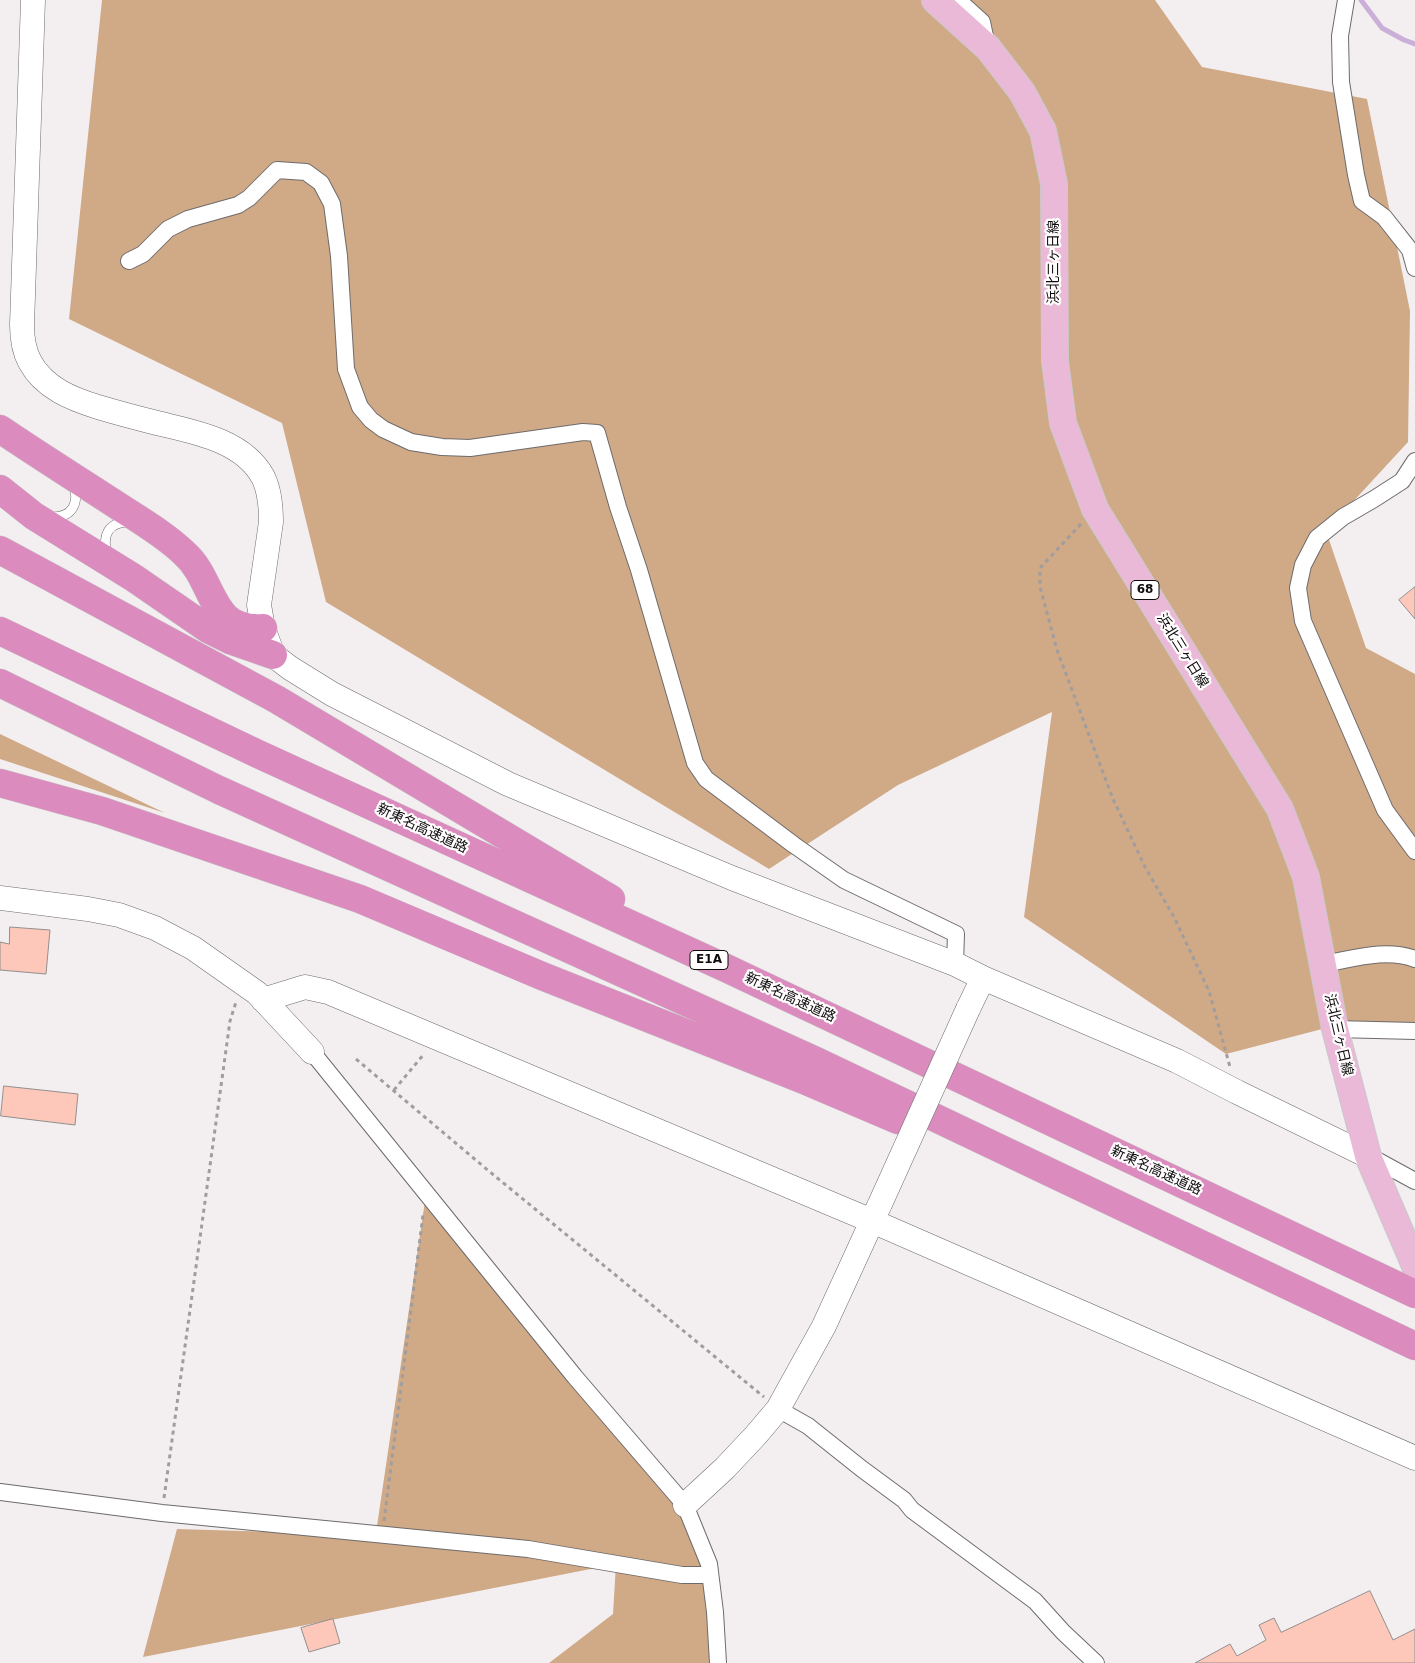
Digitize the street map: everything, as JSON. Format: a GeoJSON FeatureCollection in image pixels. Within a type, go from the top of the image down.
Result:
{"type":"FeatureCollection","features":[{"type":"Feature","properties":{"kind":"highway"},"geometry":{"type":"LineString","coordinates":[[0,429],[145,523],[186,554],[196,567],[219,610],[228,620],[237,626],[250,630],[264,628]]}},
{"type":"Feature","properties":{"kind":"highway"},"geometry":{"type":"LineString","coordinates":[[0,489],[34,516],[111,564],[208,629],[230,640],[273,655]]}},
{"type":"Feature","properties":{"kind":"highway"},"geometry":{"type":"LineString","coordinates":[[1,551],[276,699],[728,969]]}},
{"type":"Feature","properties":{"kind":"highway","name":"新東名高速道路"},"geometry":{"type":"LineString","coordinates":[[0,631],[258,754],[728,969],[1415,1294]]}},
{"type":"Feature","properties":{"kind":"highway"},"geometry":{"type":"LineString","coordinates":[[0,683],[220,790],[816,1061],[1415,1346]]}},
{"type":"Feature","properties":{"kind":"highway"},"geometry":{"type":"LineString","coordinates":[[0,783],[102,811],[360,899],[542,976],[804,1080],[1356,1318]]}},
{"type":"Feature","properties":{"kind":"main road","name":"浜北三ヶ日線"},"geometry":{"type":"LineString","coordinates":[[935,0],[988,48],[1022,92],[1042,131],[1054,184],[1055,361],[1063,423],[1095,509],[1280,810],[1306,877],[1335,1030],[1368,1156],[1415,1266]]}},
{"type":"Feature","properties":{"kind":"street"},"geometry":{"type":"LineString","coordinates":[[33,0],[22,316],[22,334],[27,355],[31,364],[44,379],[61,393],[108,410],[218,440],[241,453],[252,463],[264,482],[271,509],[260,605],[264,628],[273,655],[332,694],[508,784],[732,878],[955,964],[983,978],[1177,1060],[1415,1181]]}},
{"type":"Feature","properties":{"kind":"street"},"geometry":{"type":"LineString","coordinates":[[958,0],[982,22],[988,48]]}},
{"type":"Feature","properties":{"kind":"street"},"geometry":{"type":"LineString","coordinates":[[1346,0],[1340,36],[1341,82],[1362,202],[1384,217],[1410,250],[1415,268]]}},
{"type":"Feature","properties":{"kind":"street"},"geometry":{"type":"LineString","coordinates":[[129,261],[143,254],[168,229],[188,219],[238,205],[249,198],[277,170],[306,172],[321,183],[332,204],[339,256],[346,369],[360,407],[371,420],[383,429],[411,442],[442,448],[470,448],[583,432],[597,433],[618,507],[640,570],[694,763],[706,779],[844,880],[956,934],[955,964]]}},
{"type":"Feature","properties":{"kind":"street"},"geometry":{"type":"LineString","coordinates":[[1415,461],[1402,481],[1343,517],[1317,538],[1303,565],[1298,588],[1304,622],[1385,810],[1415,851]]}},
{"type":"Feature","properties":{"kind":"street"},"geometry":{"type":"LineString","coordinates":[[0,898],[88,908],[119,915],[155,928],[193,948],[264,1000],[312,1052],[574,1377],[685,1505],[709,1564],[715,1612],[718,1663]]}},
{"type":"Feature","properties":{"kind":"street"},"geometry":{"type":"LineString","coordinates":[[1323,964],[1384,953],[1403,955],[1415,959]]}},
{"type":"Feature","properties":{"kind":"street"},"geometry":{"type":"LineString","coordinates":[[685,1505],[725,1468],[778,1409],[824,1326],[983,978]]}},
{"type":"Feature","properties":{"kind":"street"},"geometry":{"type":"LineString","coordinates":[[264,1000],[305,987],[328,992],[437,1038],[876,1212],[1415,1458]]}},
{"type":"Feature","properties":{"kind":"street"},"geometry":{"type":"LineString","coordinates":[[1335,1030],[1415,1031]]}},
{"type":"Feature","properties":{"kind":"street"},"geometry":{"type":"LineString","coordinates":[[778,1409],[808,1426],[904,1500],[912,1510],[1035,1601],[1063,1632],[1096,1663]]}},
{"type":"Feature","properties":{"kind":"street"},"geometry":{"type":"LineString","coordinates":[[0,1492],[162,1513],[528,1550],[682,1575],[710,1575]]}},
{"type":"Feature","properties":{"kind":"lane"},"geometry":{"type":"LineString","coordinates":[[34,516],[63,516],[74,507],[76,492],[68,474]]}},
{"type":"Feature","properties":{"kind":"lane"},"geometry":{"type":"LineString","coordinates":[[111,564],[106,554],[105,546],[110,527],[116,523],[145,523]]}},
{"type":"Feature","properties":{"kind":"path"},"geometry":{"type":"LineString","coordinates":[[1095,509],[1040,568],[1040,587],[1057,650],[1112,799],[1145,867],[1174,917],[1209,991],[1237,1092]]}},
{"type":"Feature","properties":{"kind":"path"},"geometry":{"type":"LineString","coordinates":[[162,1513],[230,1021],[243,983]]}},
{"type":"Feature","properties":{"kind":"path"},"geometry":{"type":"LineString","coordinates":[[394,1090],[437,1038]]}},
{"type":"Feature","properties":{"kind":"path"},"geometry":{"type":"LineString","coordinates":[[356,1059],[778,1409]]}},
{"type":"Feature","properties":{"kind":"path"},"geometry":{"type":"LineString","coordinates":[[382,1535],[426,1192]]}},
{"type":"Feature","properties":{"kind":"shaded area"},"geometry":{"type":"Polygon","coordinates":[[[102,0],[1155,0],[1202,67],[1367,99],[1410,311],[1408,442],[1326,531],[1366,648],[1415,674],[1415,1026],[1326,1028],[1226,1054],[1024,917],[1052,712],[898,785],[769,869],[326,602],[282,423],[69,319],[102,0]]]}},
{"type":"Feature","properties":{"kind":"shaded area"},"geometry":{"type":"Polygon","coordinates":[[[0,734],[165,813],[0,759],[0,734]]]}},
{"type":"Feature","properties":{"kind":"shaded area"},"geometry":{"type":"Polygon","coordinates":[[[425,1201],[681,1501],[712,1587],[709,1663],[549,1663],[613,1614],[616,1564],[143,1657],[177,1529],[374,1535],[377,1526],[425,1201]]]}},
{"type":"Feature","properties":{"kind":"building"},"geometry":{"type":"Polygon","coordinates":[[[1415,587],[1415,619],[1399,600],[1415,587]]]}},
{"type":"Feature","properties":{"kind":"building"},"geometry":{"type":"Polygon","coordinates":[[[10,927],[50,930],[46,974],[0,970],[0,942],[9,944],[10,927]]]}},
{"type":"Feature","properties":{"kind":"building"},"geometry":{"type":"Polygon","coordinates":[[[4,1086],[78,1094],[75,1125],[1,1116],[4,1086]]]}},
{"type":"Feature","properties":{"kind":"building"},"geometry":{"type":"Polygon","coordinates":[[[1370,1591],[1393,1640],[1415,1629],[1415,1663],[1195,1663],[1230,1644],[1237,1656],[1266,1640],[1259,1625],[1274,1618],[1281,1632],[1370,1591]]]}},
{"type":"Feature","properties":{"kind":"building"},"geometry":{"type":"Polygon","coordinates":[[[333,1619],[340,1643],[309,1652],[301,1628],[333,1619]]]}},
{"type":"Feature","properties":{"kind":"waterway"},"geometry":{"type":"LineString","coordinates":[[1361,0],[1382,28],[1415,44]]}}]}
